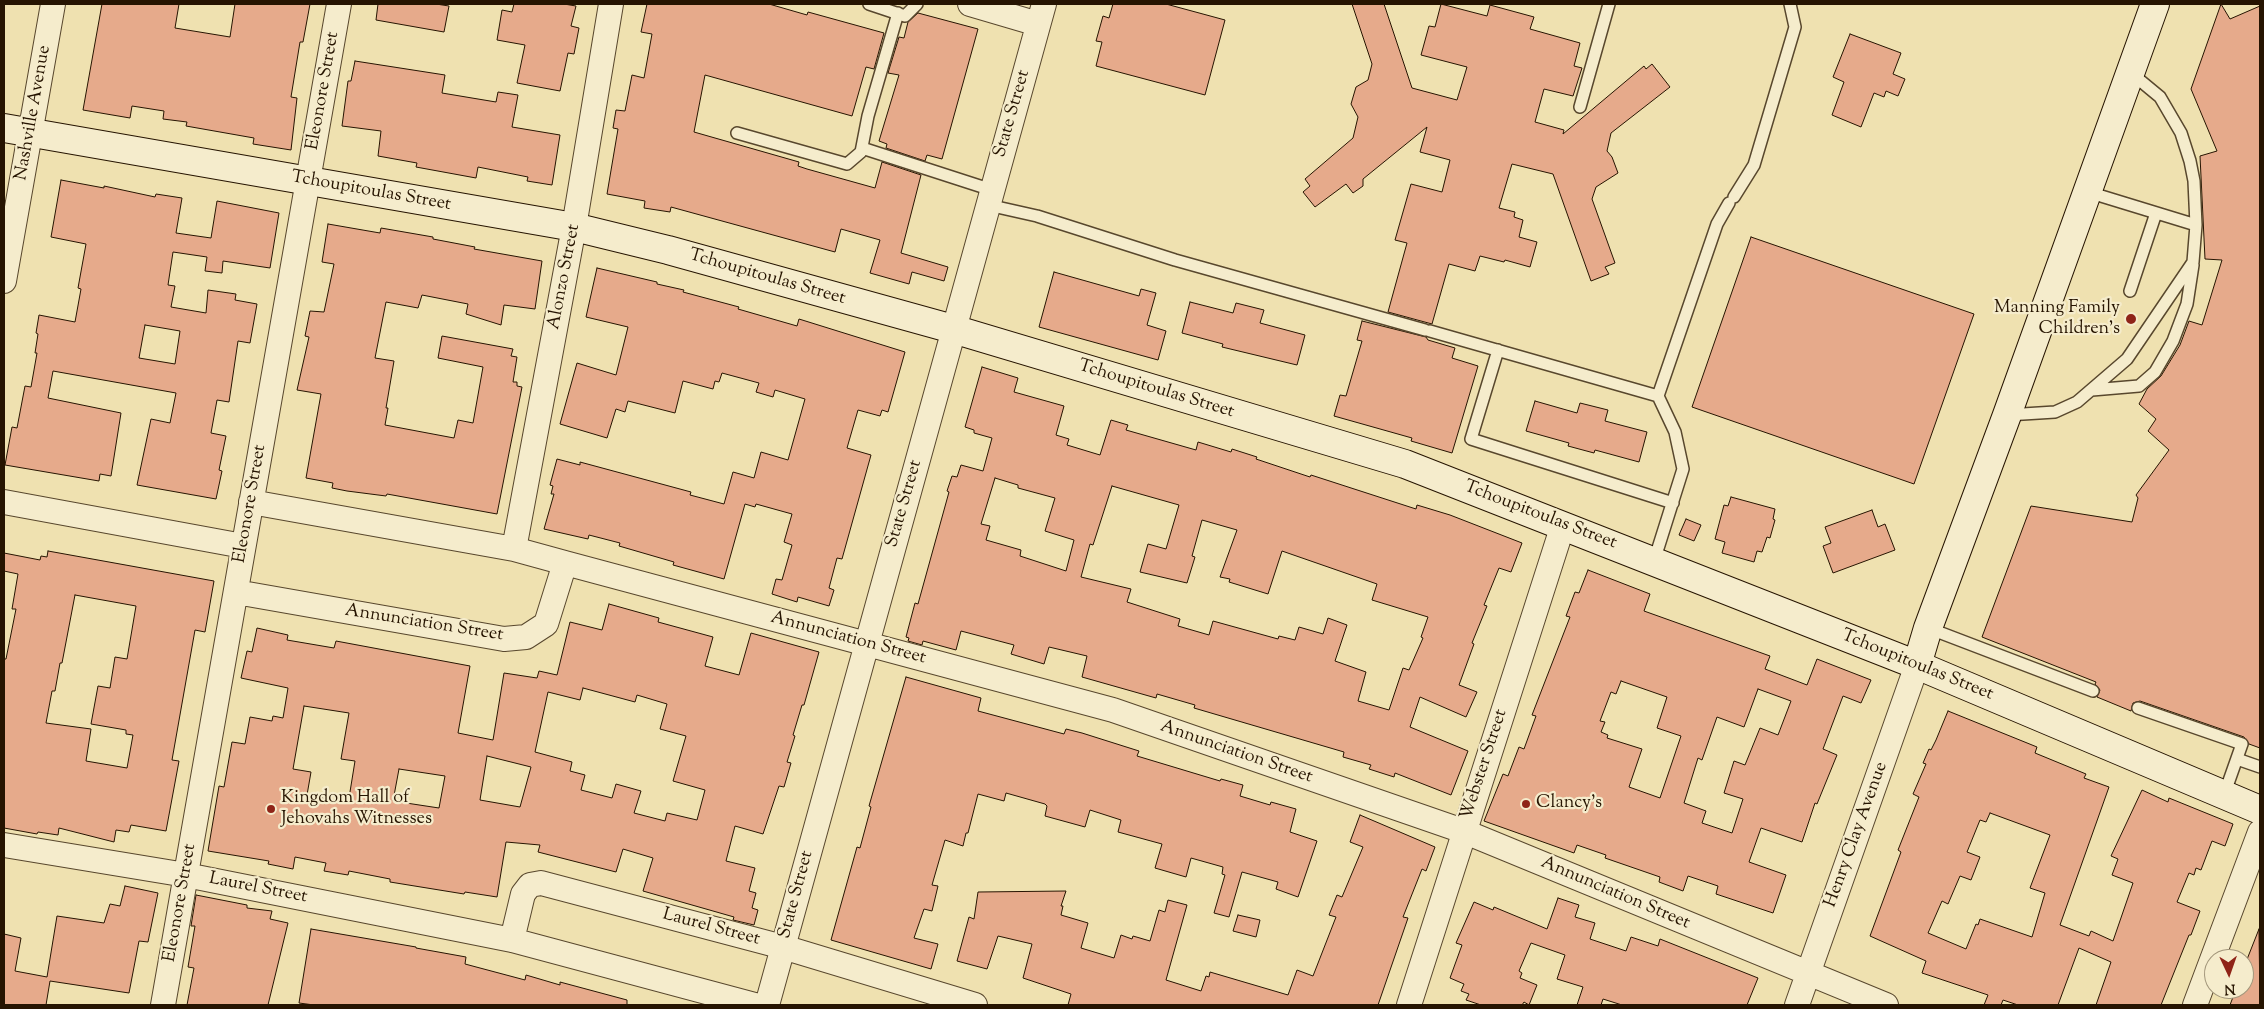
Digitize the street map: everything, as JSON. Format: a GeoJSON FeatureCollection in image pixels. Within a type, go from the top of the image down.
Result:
{"type":"FeatureCollection","features":[{"type":"Feature","properties":{"kind":"street","name":"Nashville Avenue"},"geometry":{"type":"LineString","coordinates":[[4,281],[53,4]]}},
{"type":"Feature","properties":{"kind":"street","name":"Eleonore Street"},"geometry":{"type":"LineString","coordinates":[[163,1005],[339,4]]}},
{"type":"Feature","properties":{"kind":"street","name":"Alonzo Street"},"geometry":{"type":"LineString","coordinates":[[514,549],[574,227],[612,4]]}},
{"type":"Feature","properties":{"kind":"street"},"geometry":{"type":"LineString","coordinates":[[970,4],[1041,14]]}},
{"type":"Feature","properties":{"kind":"street"},"geometry":{"type":"LineString","coordinates":[[1917,665],[1928,628],[2155,4]]}},
{"type":"Feature","properties":{"kind":"street","name":"State Street"},"geometry":{"type":"LineString","coordinates":[[767,1005],[1041,14]]}},
{"type":"Feature","properties":{"kind":"street","name":"Tchoupitoulas Street"},"geometry":{"type":"LineString","coordinates":[[4,128],[574,227],[668,250],[953,330],[1404,464],[1917,665],[2260,810]]}},
{"type":"Feature","properties":{"kind":"street"},"geometry":{"type":"LineString","coordinates":[[4,502],[243,546]]}},
{"type":"Feature","properties":{"kind":"street","name":"Annunciation Street"},"geometry":{"type":"LineString","coordinates":[[251,502],[514,549],[1113,710],[1463,831],[1886,1005]]}},
{"type":"Feature","properties":{"kind":"street","name":"Webster Street"},"geometry":{"type":"LineString","coordinates":[[1408,1005],[1563,525]]}},
{"type":"Feature","properties":{"kind":"street","name":"Annunciation Street"},"geometry":{"type":"LineString","coordinates":[[236,592],[504,639],[526,636],[546,624],[565,563]]}},
{"type":"Feature","properties":{"kind":"street","name":"Henry Clay Avenue"},"geometry":{"type":"LineString","coordinates":[[1797,1005],[1917,665]]}},
{"type":"Feature","properties":{"kind":"street"},"geometry":{"type":"LineString","coordinates":[[2194,1005],[2260,832]]}},
{"type":"Feature","properties":{"kind":"street","name":"Laurel Street"},"geometry":{"type":"LineString","coordinates":[[4,845],[186,875],[512,940],[755,1005]]}},
{"type":"Feature","properties":{"kind":"street","name":"Laurel Street"},"geometry":{"type":"LineString","coordinates":[[512,940],[523,894],[530,885],[541,883],[783,947],[975,1005]]}},
{"type":"Feature","properties":{"kind":"lane"},"geometry":{"type":"LineString","coordinates":[[869,4],[882,6],[905,16],[918,4]]}},
{"type":"Feature","properties":{"kind":"lane"},"geometry":{"type":"LineString","coordinates":[[1580,106],[1609,4]]}},
{"type":"Feature","properties":{"kind":"lane"},"geometry":{"type":"LineString","coordinates":[[1654,561],[1683,468],[1675,432],[1658,396],[1717,224],[1754,165],[1795,27],[1790,4]]}},
{"type":"Feature","properties":{"kind":"lane"},"geometry":{"type":"LineString","coordinates":[[737,133],[847,164],[861,152],[868,116],[898,13]]}},
{"type":"Feature","properties":{"kind":"lane"},"geometry":{"type":"LineString","coordinates":[[2092,390],[2139,386],[2156,372],[2173,341],[2187,304],[2193,262],[2196,225],[2194,181],[2181,133],[2160,97],[2131,73]]}},
{"type":"Feature","properties":{"kind":"lane"},"geometry":{"type":"LineString","coordinates":[[862,148],[1036,216],[1175,260],[1658,396]]}},
{"type":"Feature","properties":{"kind":"lane"},"geometry":{"type":"LineString","coordinates":[[2088,192],[2196,225]]}},
{"type":"Feature","properties":{"kind":"lane"},"geometry":{"type":"LineString","coordinates":[[2130,291],[2156,213]]}},
{"type":"Feature","properties":{"kind":"lane"},"geometry":{"type":"LineString","coordinates":[[2007,415],[2055,412],[2066,409],[2092,390],[2127,359],[2193,262]]}},
{"type":"Feature","properties":{"kind":"lane"},"geometry":{"type":"LineString","coordinates":[[1498,350],[1471,439],[1673,503]]}},
{"type":"Feature","properties":{"kind":"lane"},"geometry":{"type":"LineString","coordinates":[[1928,628],[2093,691]]}},
{"type":"Feature","properties":{"kind":"lane"},"geometry":{"type":"LineString","coordinates":[[2138,708],[2242,744],[2224,795]]}},
{"type":"Feature","properties":{"kind":"lane"},"geometry":{"type":"LineString","coordinates":[[2237,759],[2260,767]]}},
{"type":"Feature","properties":{"kind":"building"},"geometry":{"type":"Polygon","coordinates":[[[102,4],[179,4],[175,28],[230,37],[235,4],[310,4],[303,42],[300,42],[291,97],[297,98],[291,150],[253,144],[254,138],[186,126],[187,122],[163,119],[164,111],[132,106],[130,118],[83,110],[102,4]]]}},
{"type":"Feature","properties":{"kind":"building"},"geometry":{"type":"Polygon","coordinates":[[[378,4],[436,4],[449,6],[444,32],[376,20],[378,4]]]}},
{"type":"Feature","properties":{"kind":"building"},"geometry":{"type":"Polygon","coordinates":[[[514,4],[564,4],[576,6],[571,26],[579,28],[574,54],[568,53],[560,91],[517,83],[525,45],[497,40],[502,10],[512,12],[514,4]]]}},
{"type":"Feature","properties":{"kind":"building"},"geometry":{"type":"Polygon","coordinates":[[[647,4],[769,4],[807,15],[808,12],[884,33],[874,69],[866,67],[852,116],[705,75],[694,132],[799,162],[798,166],[875,188],[882,162],[921,175],[901,253],[948,267],[944,281],[912,272],[909,284],[870,273],[880,240],[841,229],[835,252],[671,207],[670,212],[644,208],[645,201],[607,194],[618,129],[613,128],[616,110],[625,111],[632,75],[644,78],[652,34],[641,32],[647,4]]]}},
{"type":"Feature","properties":{"kind":"building"},"geometry":{"type":"Polygon","coordinates":[[[1113,4],[1166,4],[1225,20],[1205,95],[1096,66],[1102,42],[1096,41],[1103,16],[1109,18],[1113,4]]]}},
{"type":"Feature","properties":{"kind":"building"},"geometry":{"type":"Polygon","coordinates":[[[1352,4],[1384,4],[1412,88],[1457,100],[1467,67],[1421,55],[1429,26],[1435,27],[1441,4],[1487,16],[1490,5],[1534,17],[1530,29],[1580,43],[1574,66],[1582,68],[1573,96],[1544,89],[1535,122],[1564,130],[1563,134],[1644,66],[1646,69],[1652,64],[1670,87],[1611,133],[1607,151],[1612,157],[1618,173],[1596,187],[1592,199],[1615,263],[1605,267],[1609,274],[1591,281],[1553,174],[1512,164],[1499,208],[1515,212],[1514,217],[1523,220],[1519,237],[1537,242],[1530,267],[1480,256],[1475,271],[1449,264],[1432,324],[1388,312],[1407,243],[1395,240],[1411,184],[1442,192],[1450,160],[1420,152],[1427,127],[1363,179],[1363,186],[1353,193],[1346,184],[1315,207],[1303,192],[1310,186],[1305,179],[1353,138],[1358,117],[1351,104],[1356,87],[1368,80],[1372,64],[1352,4]]]}},
{"type":"Feature","properties":{"kind":"building"},"geometry":{"type":"Polygon","coordinates":[[[2221,4],[2230,19],[2260,6],[2260,748],[2249,744],[2244,737],[2140,701],[2133,703],[2131,711],[2097,697],[2100,690],[2095,684],[2096,682],[1982,637],[2031,506],[2132,522],[2138,498],[2136,495],[2169,450],[2148,431],[2156,419],[2139,404],[2147,389],[2161,376],[2180,345],[2189,321],[2202,325],[2222,260],[2205,259],[2200,156],[2217,151],[2191,89],[2221,4]]]}},
{"type":"Feature","properties":{"kind":"building"},"geometry":{"type":"Polygon","coordinates":[[[918,13],[978,29],[942,159],[927,155],[925,161],[886,148],[887,144],[879,141],[899,75],[888,73],[899,37],[904,38],[908,22],[918,13]]]}},
{"type":"Feature","properties":{"kind":"building"},"geometry":{"type":"Polygon","coordinates":[[[1850,34],[1901,53],[1893,74],[1905,79],[1898,96],[1886,91],[1884,97],[1874,93],[1861,127],[1832,115],[1844,82],[1833,77],[1850,34]]]}},
{"type":"Feature","properties":{"kind":"building"},"geometry":{"type":"Polygon","coordinates":[[[355,61],[445,75],[442,93],[496,102],[498,92],[518,95],[512,127],[560,135],[552,185],[527,181],[528,177],[478,167],[476,178],[416,167],[417,163],[378,156],[381,131],[342,126],[348,81],[351,81],[355,61]]]}},
{"type":"Feature","properties":{"kind":"building"},"geometry":{"type":"Polygon","coordinates":[[[61,180],[104,188],[104,186],[155,197],[156,194],[182,198],[176,233],[211,238],[217,201],[279,213],[270,268],[223,261],[222,273],[205,271],[207,257],[173,252],[168,285],[175,286],[171,307],[206,313],[208,290],[236,294],[235,300],[257,304],[250,343],[238,341],[229,402],[217,400],[211,433],[226,436],[219,470],[222,471],[216,499],[137,485],[151,419],[170,423],[176,393],[53,371],[48,398],[121,413],[111,476],[100,474],[99,481],[5,465],[12,427],[17,428],[25,386],[31,387],[37,353],[35,353],[38,334],[36,333],[39,315],[75,322],[81,289],[78,288],[86,244],[51,237],[61,180]],[[145,325],[139,358],[175,364],[180,331],[145,325]]]}},
{"type":"Feature","properties":{"kind":"building"},"geometry":{"type":"Polygon","coordinates":[[[328,224],[380,233],[381,228],[433,237],[433,239],[475,247],[474,249],[542,261],[535,309],[504,305],[501,325],[466,314],[468,304],[422,295],[418,308],[386,302],[375,358],[394,361],[385,425],[454,438],[458,420],[473,423],[483,367],[438,358],[442,336],[513,349],[511,356],[517,357],[513,382],[517,382],[517,386],[522,387],[497,514],[387,494],[386,496],[347,491],[332,488],[333,483],[306,478],[321,394],[297,390],[309,337],[305,336],[310,311],[324,312],[334,264],[322,262],[328,224]]]}},
{"type":"Feature","properties":{"kind":"building"},"geometry":{"type":"Polygon","coordinates":[[[1751,237],[1974,314],[1914,484],[1692,407],[1751,237]]]}},
{"type":"Feature","properties":{"kind":"building"},"geometry":{"type":"Polygon","coordinates":[[[597,268],[657,282],[657,284],[684,290],[683,292],[739,307],[738,309],[797,326],[799,319],[905,352],[888,412],[882,410],[880,416],[858,410],[847,448],[871,455],[842,559],[837,558],[829,588],[834,590],[829,606],[798,597],[797,602],[772,594],[776,579],[782,580],[792,545],[784,542],[792,514],[756,504],[755,507],[745,504],[724,579],[673,565],[674,562],[619,546],[620,543],[589,535],[588,539],[544,529],[554,494],[551,494],[553,486],[550,485],[557,459],[580,465],[580,462],[691,492],[690,495],[724,504],[733,472],[754,478],[761,452],[788,460],[805,399],[775,390],[773,397],[756,392],[759,383],[722,373],[719,382],[715,381],[713,389],[683,381],[675,413],[628,401],[625,412],[616,409],[607,438],[560,424],[577,363],[616,375],[628,327],[586,317],[597,268]]]}},
{"type":"Feature","properties":{"kind":"building"},"geometry":{"type":"Polygon","coordinates":[[[1054,272],[1139,296],[1141,289],[1156,293],[1147,325],[1166,331],[1158,360],[1039,327],[1054,272]]]}},
{"type":"Feature","properties":{"kind":"building"},"geometry":{"type":"Polygon","coordinates":[[[1190,302],[1233,313],[1236,303],[1264,310],[1260,323],[1305,335],[1297,365],[1222,347],[1223,344],[1182,333],[1190,302]]]}},
{"type":"Feature","properties":{"kind":"building"},"geometry":{"type":"Polygon","coordinates":[[[1362,321],[1426,337],[1428,340],[1455,348],[1452,358],[1478,366],[1452,453],[1411,441],[1412,438],[1334,416],[1340,395],[1346,396],[1362,341],[1357,340],[1362,321]]]}},
{"type":"Feature","properties":{"kind":"building"},"geometry":{"type":"Polygon","coordinates":[[[982,367],[1018,378],[1014,392],[1064,406],[1056,435],[1069,439],[1067,445],[1100,455],[1111,420],[1128,425],[1126,430],[1196,450],[1198,442],[1231,452],[1232,449],[1310,477],[1311,475],[1416,509],[1417,505],[1450,515],[1522,543],[1511,572],[1499,568],[1484,605],[1487,606],[1472,643],[1474,644],[1459,685],[1477,692],[1466,717],[1420,697],[1410,727],[1468,751],[1451,795],[1395,773],[1394,777],[1369,769],[1371,765],[1343,757],[1344,752],[1194,708],[1195,705],[1157,694],[1156,698],[1082,677],[1087,656],[1049,647],[1044,664],[1011,654],[1014,645],[961,631],[956,650],[923,641],[922,645],[908,641],[909,638],[906,637],[915,603],[918,604],[952,476],[957,477],[961,465],[983,471],[992,438],[974,433],[974,430],[965,427],[982,367]],[[995,478],[981,524],[990,526],[986,540],[1021,550],[1020,556],[1066,571],[1074,540],[1045,531],[1055,498],[1018,488],[1018,485],[995,478]],[[1112,486],[1093,545],[1090,544],[1081,577],[1131,589],[1127,602],[1180,619],[1178,626],[1209,635],[1213,621],[1278,639],[1279,636],[1295,640],[1299,627],[1323,634],[1328,618],[1347,625],[1335,661],[1366,672],[1358,701],[1389,710],[1403,668],[1409,670],[1423,638],[1421,637],[1428,617],[1372,600],[1377,584],[1282,551],[1268,594],[1229,582],[1230,579],[1220,577],[1237,530],[1202,520],[1192,556],[1195,557],[1187,583],[1140,572],[1148,544],[1166,549],[1179,505],[1112,486]]]}},
{"type":"Feature","properties":{"kind":"building"},"geometry":{"type":"Polygon","coordinates":[[[1535,401],[1577,413],[1580,403],[1608,410],[1605,421],[1647,432],[1639,462],[1595,450],[1594,453],[1568,446],[1569,443],[1526,431],[1535,401]]]}},
{"type":"Feature","properties":{"kind":"building"},"geometry":{"type":"Polygon","coordinates":[[[1731,497],[1775,509],[1773,519],[1775,520],[1770,538],[1767,537],[1762,552],[1757,551],[1754,562],[1722,553],[1725,542],[1715,539],[1724,505],[1728,506],[1731,497]]]}},
{"type":"Feature","properties":{"kind":"building"},"geometry":{"type":"Polygon","coordinates":[[[1872,510],[1878,527],[1885,524],[1895,550],[1833,573],[1823,546],[1831,543],[1825,527],[1872,510]]]}},
{"type":"Feature","properties":{"kind":"building"},"geometry":{"type":"Polygon","coordinates":[[[1686,519],[1701,525],[1694,541],[1679,535],[1686,519]]]}},
{"type":"Feature","properties":{"kind":"building"},"geometry":{"type":"Polygon","coordinates":[[[48,551],[214,581],[205,632],[195,630],[172,760],[179,761],[166,831],[131,825],[129,832],[116,830],[114,842],[59,828],[58,835],[38,832],[37,834],[4,828],[4,659],[6,659],[16,609],[12,609],[18,574],[4,571],[4,553],[40,560],[41,556],[47,557],[48,551]],[[75,595],[62,663],[60,663],[55,691],[52,691],[46,723],[91,729],[86,761],[127,768],[133,735],[126,734],[126,730],[91,724],[98,686],[110,688],[115,657],[127,659],[136,606],[75,595]]]}},
{"type":"Feature","properties":{"kind":"building"},"geometry":{"type":"Polygon","coordinates":[[[1588,570],[1650,594],[1644,611],[1770,656],[1765,669],[1807,685],[1817,659],[1871,680],[1861,703],[1843,696],[1823,749],[1837,755],[1817,804],[1815,803],[1802,842],[1761,828],[1749,862],[1786,875],[1773,913],[1716,894],[1718,886],[1688,876],[1683,891],[1659,882],[1660,877],[1605,858],[1606,855],[1577,845],[1574,853],[1484,821],[1503,774],[1508,776],[1519,747],[1524,749],[1536,716],[1532,715],[1570,617],[1566,616],[1575,592],[1579,593],[1588,570]],[[1621,681],[1616,694],[1611,692],[1600,721],[1605,722],[1601,732],[1608,735],[1607,738],[1642,749],[1629,787],[1660,798],[1681,736],[1657,728],[1667,697],[1621,681]],[[1758,689],[1744,727],[1717,717],[1702,760],[1698,758],[1684,803],[1706,811],[1702,823],[1732,833],[1743,799],[1724,793],[1734,761],[1745,765],[1760,728],[1778,735],[1791,701],[1758,689]]]}},
{"type":"Feature","properties":{"kind":"building"},"geometry":{"type":"Polygon","coordinates":[[[609,604],[659,618],[658,622],[713,637],[705,666],[739,675],[751,633],[819,652],[804,705],[802,705],[793,735],[795,736],[787,762],[791,763],[784,787],[779,786],[763,834],[735,826],[726,861],[755,868],[749,891],[756,893],[752,908],[758,910],[754,925],[733,920],[734,917],[643,891],[653,858],[623,849],[616,872],[538,852],[540,845],[506,842],[497,897],[465,892],[464,894],[390,882],[390,879],[349,871],[348,875],[324,871],[326,863],[295,857],[293,869],[268,864],[269,861],[208,851],[219,786],[224,787],[232,742],[245,744],[250,717],[272,721],[273,716],[283,718],[288,688],[241,678],[247,651],[252,652],[257,628],[288,635],[287,640],[334,648],[336,641],[470,666],[458,733],[493,740],[504,673],[537,678],[539,671],[557,675],[570,622],[602,630],[609,604]],[[583,688],[580,700],[548,692],[535,752],[572,762],[570,771],[585,775],[581,790],[612,798],[616,784],[641,791],[634,813],[665,821],[667,813],[697,820],[705,790],[673,781],[686,736],[660,729],[667,704],[637,695],[635,702],[583,688]],[[304,706],[293,769],[311,772],[307,795],[338,801],[339,796],[349,798],[355,761],[341,759],[349,713],[304,706]],[[487,756],[480,800],[520,807],[531,767],[487,756]],[[399,769],[393,801],[439,808],[445,776],[399,769]]]}},
{"type":"Feature","properties":{"kind":"building"},"geometry":{"type":"Polygon","coordinates":[[[906,677],[981,698],[978,711],[1064,734],[1066,729],[1082,733],[1139,751],[1137,756],[1220,781],[1221,779],[1243,785],[1240,796],[1270,805],[1271,802],[1296,809],[1290,832],[1317,841],[1298,897],[1276,889],[1278,882],[1242,872],[1229,917],[1214,913],[1225,875],[1222,874],[1223,867],[1191,858],[1186,877],[1155,868],[1162,844],[1118,832],[1121,820],[1090,810],[1085,827],[1045,816],[1047,806],[1045,804],[1006,793],[1004,801],[978,794],[963,846],[945,840],[932,885],[938,886],[932,911],[924,909],[914,938],[938,944],[931,969],[831,940],[857,847],[860,848],[871,807],[869,806],[906,677]]]}},
{"type":"Feature","properties":{"kind":"building"},"geometry":{"type":"Polygon","coordinates":[[[1948,711],[2037,747],[2035,753],[2086,774],[2084,778],[2109,787],[2060,925],[2089,936],[2091,931],[2113,941],[2133,883],[2112,875],[2118,859],[2111,856],[2142,790],[2168,802],[2169,798],[2233,824],[2225,846],[2212,841],[2201,870],[2196,868],[2194,875],[2189,873],[2177,902],[2200,911],[2161,1005],[2096,1005],[2111,962],[2079,948],[2058,1005],[2018,1005],[2003,1000],[2001,1005],[1984,1005],[1988,995],[1922,973],[1926,961],[1870,936],[1901,852],[1898,850],[1919,797],[1913,794],[1926,764],[1923,763],[1929,749],[1931,750],[1948,711]],[[1990,813],[1986,822],[1980,820],[1967,852],[1980,857],[1971,880],[1960,876],[1948,904],[1942,901],[1928,933],[1966,949],[1976,924],[1978,925],[1980,919],[2032,937],[2045,893],[2030,888],[2050,835],[1990,813]]]}},
{"type":"Feature","properties":{"kind":"building"},"geometry":{"type":"Polygon","coordinates":[[[1360,815],[1435,847],[1426,871],[1422,869],[1403,917],[1408,918],[1378,1005],[1068,1005],[1071,994],[1023,978],[1032,944],[998,936],[987,969],[957,961],[969,917],[974,919],[978,892],[1066,891],[1061,906],[1063,906],[1061,915],[1088,923],[1081,948],[1114,958],[1121,935],[1132,939],[1133,936],[1150,941],[1159,910],[1165,912],[1168,900],[1187,905],[1166,980],[1201,991],[1206,976],[1209,977],[1210,972],[1288,995],[1297,970],[1313,976],[1336,917],[1329,915],[1337,895],[1342,897],[1363,847],[1350,842],[1360,815]]]}},
{"type":"Feature","properties":{"kind":"building"},"geometry":{"type":"Polygon","coordinates":[[[125,886],[158,893],[148,942],[139,941],[129,993],[50,981],[46,1005],[4,1005],[4,934],[21,938],[15,971],[47,977],[57,916],[104,923],[110,904],[120,906],[125,886]]]}},
{"type":"Feature","properties":{"kind":"building"},"geometry":{"type":"Polygon","coordinates":[[[196,895],[247,905],[247,908],[272,911],[270,919],[288,923],[268,1005],[187,1005],[194,968],[188,967],[195,926],[191,926],[196,895]]]}},
{"type":"Feature","properties":{"kind":"building"},"geometry":{"type":"Polygon","coordinates":[[[1558,898],[1579,905],[1575,917],[1595,923],[1590,939],[1626,951],[1631,937],[1658,946],[1660,939],[1758,978],[1747,1005],[1622,1005],[1603,999],[1601,1005],[1577,1005],[1583,987],[1557,979],[1565,955],[1531,943],[1519,971],[1522,973],[1520,978],[1537,985],[1529,1005],[1524,1002],[1522,1005],[1481,1005],[1466,1000],[1469,994],[1461,991],[1464,984],[1450,978],[1462,945],[1456,943],[1474,902],[1493,910],[1494,907],[1547,929],[1558,898]]]}},
{"type":"Feature","properties":{"kind":"building"},"geometry":{"type":"Polygon","coordinates":[[[1238,915],[1260,920],[1256,937],[1233,931],[1238,915]]]}},
{"type":"Feature","properties":{"kind":"building"},"geometry":{"type":"Polygon","coordinates":[[[311,929],[466,957],[465,964],[525,980],[526,975],[560,985],[560,982],[627,1000],[627,1005],[314,1005],[299,1003],[311,929]]]}},
{"type":"Feature","properties":{"kind":"building"},"geometry":{"type":"Polygon","coordinates":[[[2259,929],[2260,1005],[2230,1005],[2232,999],[2254,999],[2254,949],[2251,949],[2259,929]]]}},
{"type":"Feature","properties":{"kind":"place","name":"Manning Family Children's"},"geometry":{"type":"Point","coordinates":[2131,319]}},
{"type":"Feature","properties":{"kind":"place","name":"Clancy's"},"geometry":{"type":"Point","coordinates":[1526,804]}},
{"type":"Feature","properties":{"kind":"place","name":"Kingdom Hall of Jehovahs Witnesses"},"geometry":{"type":"Point","coordinates":[271,809]}}]}
